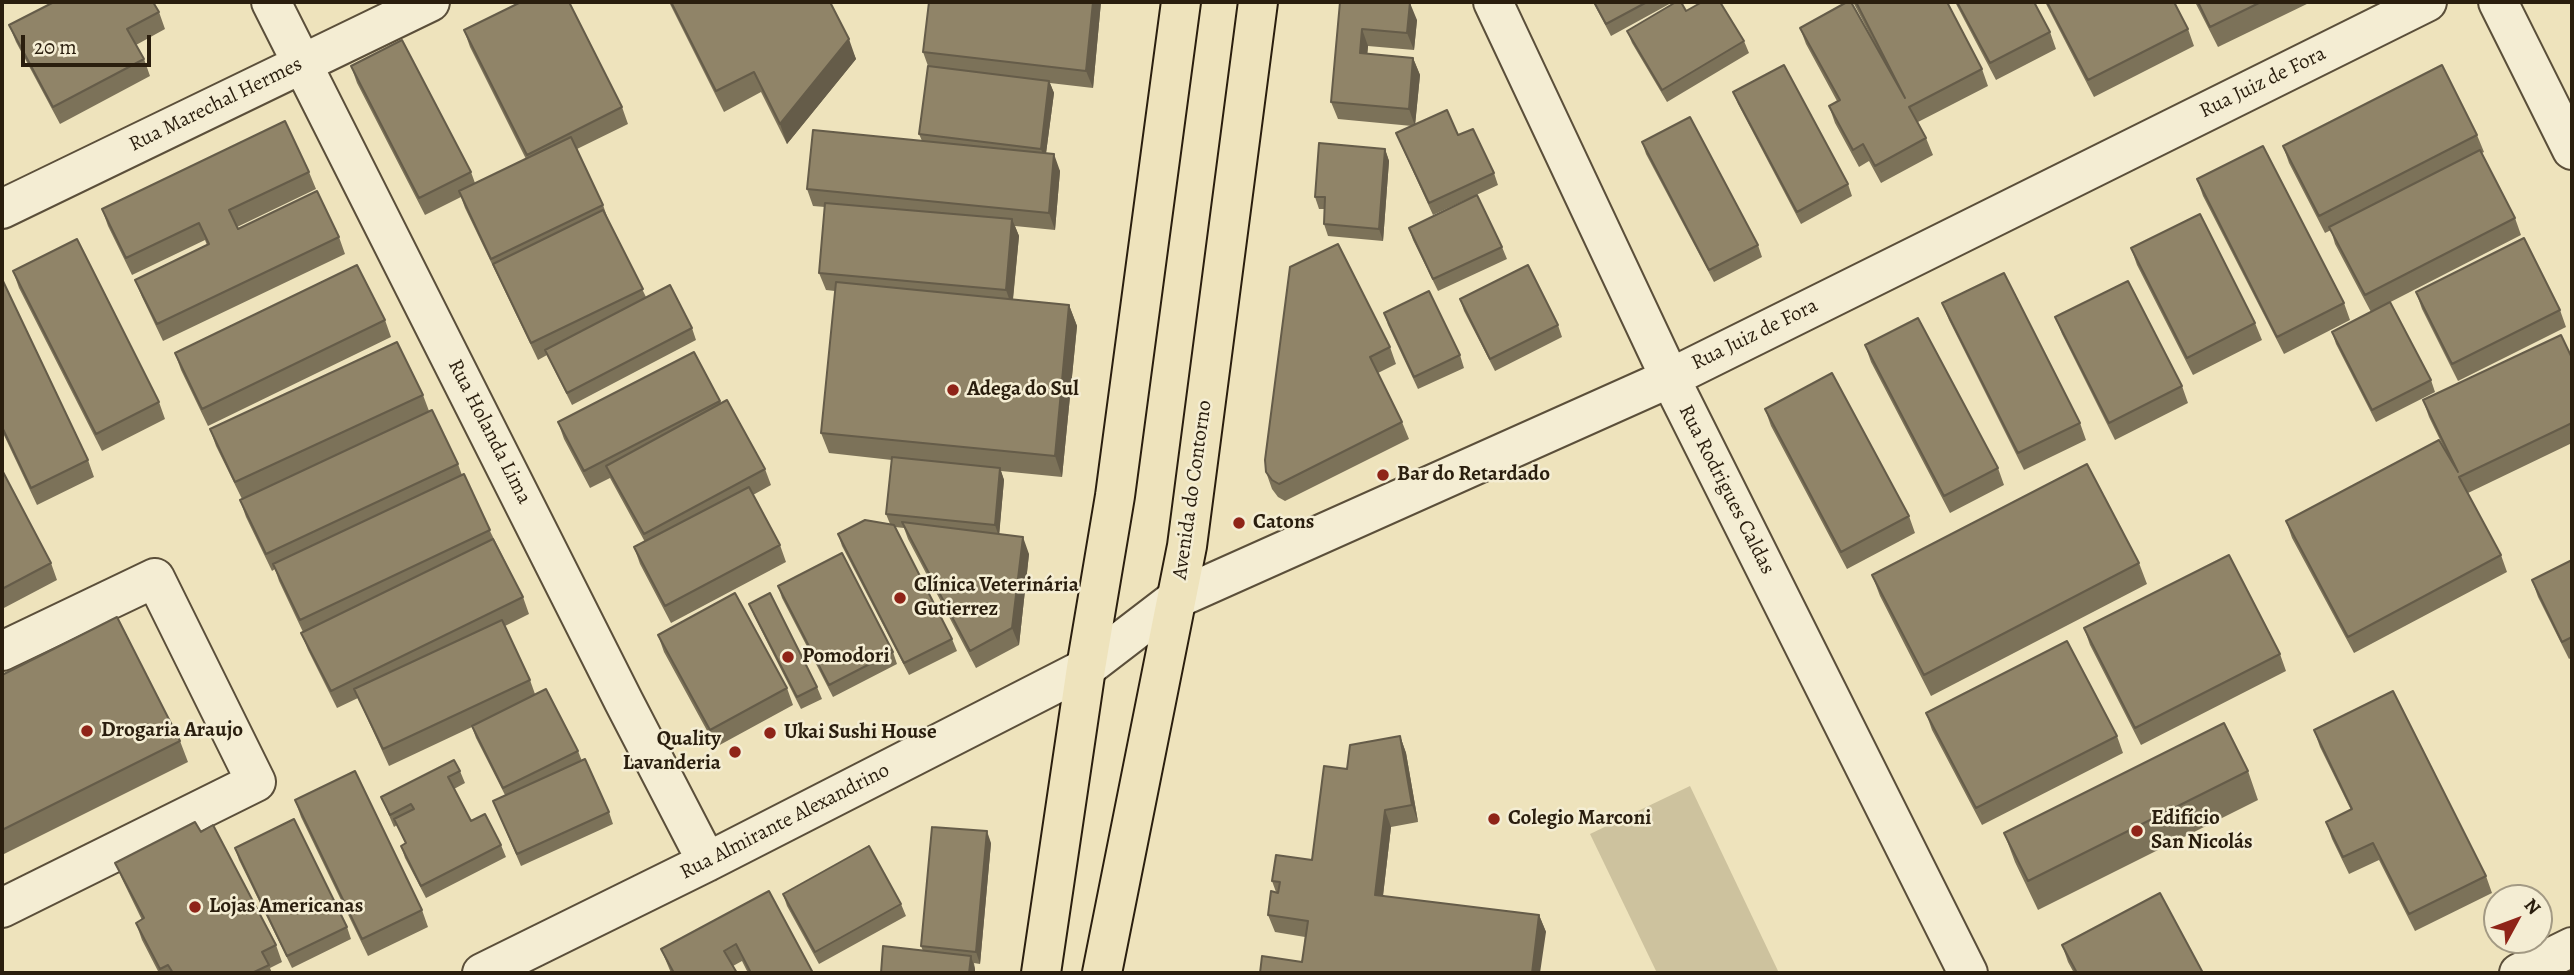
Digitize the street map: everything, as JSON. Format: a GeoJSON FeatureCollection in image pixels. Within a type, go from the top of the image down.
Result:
{"type":"FeatureCollection","features":[{"type":"Feature","properties":{"kind":"main road"},"geometry":{"type":"LineString","coordinates":[[1041,973],[1086,668],[1115,496],[1181,2]]}},
{"type":"Feature","properties":{"kind":"main road","name":"Avenida do Contorno"},"geometry":{"type":"LineString","coordinates":[[1102,973],[1187,546],[1258,2]]}},
{"type":"Feature","properties":{"kind":"street","name":"Rua Holanda Lima"},"geometry":{"type":"LineString","coordinates":[[271,2],[707,862]]}},
{"type":"Feature","properties":{"kind":"street","name":"Rua Marechal Hermes"},"geometry":{"type":"LineString","coordinates":[[2,209],[430,2]]}},
{"type":"Feature","properties":{"kind":"street","name":"Rua Rodrigues Caldas"},"geometry":{"type":"LineString","coordinates":[[1493,2],[1670,378],[1968,973]]}},
{"type":"Feature","properties":{"kind":"street","name":"Rua Juiz de Fora"},"geometry":{"type":"LineString","coordinates":[[1086,668],[1176,599],[1670,378],[2427,2]]}},
{"type":"Feature","properties":{"kind":"street"},"geometry":{"type":"LineString","coordinates":[[2498,2],[2572,150]]}},
{"type":"Feature","properties":{"kind":"street"},"geometry":{"type":"LineString","coordinates":[[2,650],[155,579],[256,782],[2,908]]}},
{"type":"Feature","properties":{"kind":"street","name":"Rua Almirante Alexandrino"},"geometry":{"type":"LineString","coordinates":[[482,973],[707,862],[1086,668]]}},
{"type":"Feature","properties":{"kind":"street"},"geometry":{"type":"LineString","coordinates":[[2519,973],[2572,947]]}},
{"type":"Feature","properties":{"kind":"shaded area"},"geometry":{"type":"Polygon","coordinates":[[[1690,786],[1779,973],[1657,973],[1590,834],[1690,786]]]}},
{"type":"Feature","properties":{"kind":"building"},"geometry":{"type":"Polygon","coordinates":[[[54,2],[153,2],[159,12],[127,29],[144,59],[53,107],[9,25],[54,2]]]}},
{"type":"Feature","properties":{"kind":"building"},"geometry":{"type":"Polygon","coordinates":[[[521,2],[569,2],[622,107],[527,155],[464,30],[521,2]]]}},
{"type":"Feature","properties":{"kind":"building"},"geometry":{"type":"Polygon","coordinates":[[[671,2],[830,2],[849,39],[780,124],[754,72],[716,91],[671,2]]]}},
{"type":"Feature","properties":{"kind":"building"},"geometry":{"type":"Polygon","coordinates":[[[929,2],[1093,2],[1086,71],[923,52],[929,2]]]}},
{"type":"Feature","properties":{"kind":"building"},"geometry":{"type":"Polygon","coordinates":[[[1340,2],[1410,2],[1407,33],[1362,29],[1360,53],[1413,58],[1409,109],[1331,102],[1340,2]]]}},
{"type":"Feature","properties":{"kind":"building"},"geometry":{"type":"Polygon","coordinates":[[[1594,2],[1647,2],[1606,24],[1594,2]]]}},
{"type":"Feature","properties":{"kind":"building"},"geometry":{"type":"Polygon","coordinates":[[[1676,2],[1681,2],[1686,11],[1702,2],[1720,2],[1744,41],[1662,90],[1627,31],[1676,2]]]}},
{"type":"Feature","properties":{"kind":"building"},"geometry":{"type":"Polygon","coordinates":[[[1851,2],[1905,98],[1856,2],[1947,2],[1982,69],[1909,107],[1926,138],[1875,166],[1863,144],[1853,150],[1829,106],[1840,100],[1800,28],[1851,2]]]}},
{"type":"Feature","properties":{"kind":"building"},"geometry":{"type":"Polygon","coordinates":[[[1957,2],[2034,2],[2050,32],[1990,63],[1957,2]]]}},
{"type":"Feature","properties":{"kind":"building"},"geometry":{"type":"Polygon","coordinates":[[[2047,2],[2174,2],[2188,29],[2088,80],[2047,2]]]}},
{"type":"Feature","properties":{"kind":"building"},"geometry":{"type":"Polygon","coordinates":[[[2198,2],[2261,2],[2210,27],[2198,2]]]}},
{"type":"Feature","properties":{"kind":"building"},"geometry":{"type":"Polygon","coordinates":[[[402,40],[471,172],[419,198],[351,66],[402,40]]]}},
{"type":"Feature","properties":{"kind":"building"},"geometry":{"type":"Polygon","coordinates":[[[1784,65],[1848,184],[1797,212],[1733,92],[1784,65]]]}},
{"type":"Feature","properties":{"kind":"building"},"geometry":{"type":"Polygon","coordinates":[[[2442,65],[2477,135],[2319,216],[2283,146],[2442,65]]]}},
{"type":"Feature","properties":{"kind":"building"},"geometry":{"type":"Polygon","coordinates":[[[928,66],[1049,81],[1041,149],[919,134],[928,66]]]}},
{"type":"Feature","properties":{"kind":"building"},"geometry":{"type":"Polygon","coordinates":[[[1447,110],[1458,135],[1473,129],[1494,173],[1429,203],[1396,133],[1447,110]]]}},
{"type":"Feature","properties":{"kind":"building"},"geometry":{"type":"Polygon","coordinates":[[[1690,117],[1758,245],[1709,270],[1642,142],[1690,117]]]}},
{"type":"Feature","properties":{"kind":"building"},"geometry":{"type":"Polygon","coordinates":[[[285,121],[309,172],[229,210],[238,229],[317,191],[339,237],[157,324],[135,280],[209,244],[199,223],[126,258],[102,209],[285,121]]]}},
{"type":"Feature","properties":{"kind":"building"},"geometry":{"type":"Polygon","coordinates":[[[813,130],[1054,154],[1049,213],[807,189],[813,130]]]}},
{"type":"Feature","properties":{"kind":"building"},"geometry":{"type":"Polygon","coordinates":[[[571,137],[603,205],[491,259],[459,191],[571,137]]]}},
{"type":"Feature","properties":{"kind":"building"},"geometry":{"type":"Polygon","coordinates":[[[1319,143],[1385,149],[1379,229],[1324,224],[1325,197],[1315,197],[1319,143]]]}},
{"type":"Feature","properties":{"kind":"building"},"geometry":{"type":"Polygon","coordinates":[[[2263,146],[2344,303],[2277,337],[2197,179],[2263,146]]]}},
{"type":"Feature","properties":{"kind":"building"},"geometry":{"type":"Polygon","coordinates":[[[2480,150],[2515,218],[2365,295],[2329,227],[2480,150]]]}},
{"type":"Feature","properties":{"kind":"building"},"geometry":{"type":"Polygon","coordinates":[[[1477,195],[1502,247],[1433,279],[1409,228],[1477,195]]]}},
{"type":"Feature","properties":{"kind":"building"},"geometry":{"type":"Polygon","coordinates":[[[825,203],[1012,219],[1006,290],[819,273],[825,203]]]}},
{"type":"Feature","properties":{"kind":"building"},"geometry":{"type":"Polygon","coordinates":[[[603,210],[643,289],[531,343],[493,264],[603,210]]]}},
{"type":"Feature","properties":{"kind":"building"},"geometry":{"type":"Polygon","coordinates":[[[2200,214],[2255,323],[2187,358],[2131,248],[2200,214]]]}},
{"type":"Feature","properties":{"kind":"building"},"geometry":{"type":"Polygon","coordinates":[[[2524,238],[2560,310],[2452,364],[2416,292],[2524,238]]]}},
{"type":"Feature","properties":{"kind":"building"},"geometry":{"type":"Polygon","coordinates":[[[77,239],[159,402],[96,434],[13,271],[77,239]]]}},
{"type":"Feature","properties":{"kind":"building"},"geometry":{"type":"Polygon","coordinates":[[[1338,244],[1390,347],[1370,357],[1402,422],[1279,484],[1266,472],[1265,460],[1290,267],[1338,244]]]}},
{"type":"Feature","properties":{"kind":"building"},"geometry":{"type":"Polygon","coordinates":[[[357,265],[385,320],[202,409],[175,353],[357,265]]]}},
{"type":"Feature","properties":{"kind":"building"},"geometry":{"type":"Polygon","coordinates":[[[1528,265],[1558,325],[1490,359],[1460,299],[1528,265]]]}},
{"type":"Feature","properties":{"kind":"building"},"geometry":{"type":"Polygon","coordinates":[[[2004,273],[2080,423],[2018,453],[1942,303],[2004,273]]]}},
{"type":"Feature","properties":{"kind":"building"},"geometry":{"type":"Polygon","coordinates":[[[2,279],[88,460],[31,488],[2,427],[2,279]]]}},
{"type":"Feature","properties":{"kind":"building"},"geometry":{"type":"Polygon","coordinates":[[[2128,281],[2182,386],[2109,423],[2055,317],[2128,281]]]}},
{"type":"Feature","properties":{"kind":"building","name":"Adega do Sul"},"geometry":{"type":"Polygon","coordinates":[[[836,282],[1069,305],[1055,456],[821,433],[836,282]]]}},
{"type":"Feature","properties":{"kind":"building"},"geometry":{"type":"Polygon","coordinates":[[[670,285],[692,328],[567,393],[545,350],[670,285]]]}},
{"type":"Feature","properties":{"kind":"building"},"geometry":{"type":"Polygon","coordinates":[[[1429,291],[1460,355],[1414,377],[1384,313],[1429,291]]]}},
{"type":"Feature","properties":{"kind":"building"},"geometry":{"type":"Polygon","coordinates":[[[2390,302],[2431,380],[2372,410],[2332,332],[2390,302]]]}},
{"type":"Feature","properties":{"kind":"building"},"geometry":{"type":"Polygon","coordinates":[[[1918,318],[1998,468],[1944,496],[1865,345],[1918,318]]]}},
{"type":"Feature","properties":{"kind":"building"},"geometry":{"type":"Polygon","coordinates":[[[2561,335],[2572,358],[2572,423],[2459,477],[2501,555],[2348,637],[2286,521],[2439,440],[2458,472],[2423,400],[2561,335]]]}},
{"type":"Feature","properties":{"kind":"building"},"geometry":{"type":"Polygon","coordinates":[[[397,342],[423,395],[235,482],[210,429],[397,342]]]}},
{"type":"Feature","properties":{"kind":"building"},"geometry":{"type":"Polygon","coordinates":[[[694,352],[720,401],[584,471],[558,422],[694,352]]]}},
{"type":"Feature","properties":{"kind":"building"},"geometry":{"type":"Polygon","coordinates":[[[1832,373],[1909,516],[1841,552],[1765,409],[1832,373]]]}},
{"type":"Feature","properties":{"kind":"building"},"geometry":{"type":"Polygon","coordinates":[[[727,400],[765,469],[644,534],[606,466],[727,400]]]}},
{"type":"Feature","properties":{"kind":"building"},"geometry":{"type":"Polygon","coordinates":[[[432,410],[458,464],[266,554],[240,500],[432,410]]]}},
{"type":"Feature","properties":{"kind":"building"},"geometry":{"type":"Polygon","coordinates":[[[892,457],[1000,468],[995,525],[886,514],[892,457]]]}},
{"type":"Feature","properties":{"kind":"building"},"geometry":{"type":"Polygon","coordinates":[[[2087,464],[2139,563],[1924,675],[1872,575],[2087,464]]]}},
{"type":"Feature","properties":{"kind":"building"},"geometry":{"type":"Polygon","coordinates":[[[2,470],[51,563],[2,589],[2,470]]]}},
{"type":"Feature","properties":{"kind":"building"},"geometry":{"type":"Polygon","coordinates":[[[464,474],[490,530],[300,620],[273,564],[464,474]]]}},
{"type":"Feature","properties":{"kind":"building"},"geometry":{"type":"Polygon","coordinates":[[[749,487],[780,545],[665,606],[634,547],[749,487]]]}},
{"type":"Feature","properties":{"kind":"building","name":"Clínica Veterinária Gutierrez"},"geometry":{"type":"Polygon","coordinates":[[[865,520],[894,525],[952,639],[904,663],[838,534],[865,520]]]}},
{"type":"Feature","properties":{"kind":"building"},"geometry":{"type":"Polygon","coordinates":[[[902,522],[1023,537],[1012,628],[970,651],[902,522]]]}},
{"type":"Feature","properties":{"kind":"building"},"geometry":{"type":"Polygon","coordinates":[[[493,539],[523,597],[331,691],[301,633],[493,539]]]}},
{"type":"Feature","properties":{"kind":"building"},"geometry":{"type":"Polygon","coordinates":[[[842,553],[893,652],[829,685],[778,586],[842,553]]]}},
{"type":"Feature","properties":{"kind":"building"},"geometry":{"type":"Polygon","coordinates":[[[2229,555],[2280,654],[2135,728],[2084,628],[2229,555]]]}},
{"type":"Feature","properties":{"kind":"building"},"geometry":{"type":"Polygon","coordinates":[[[2572,560],[2572,637],[2562,642],[2532,580],[2572,560]]]}},
{"type":"Feature","properties":{"kind":"building"},"geometry":{"type":"Polygon","coordinates":[[[735,593],[787,688],[710,730],[658,635],[735,593]]]}},
{"type":"Feature","properties":{"kind":"building","name":"Pomodori"},"geometry":{"type":"Polygon","coordinates":[[[770,593],[817,687],[797,697],[749,604],[770,593]]]}},
{"type":"Feature","properties":{"kind":"building","name":"Drogaria Araujo"},"geometry":{"type":"Polygon","coordinates":[[[117,617],[180,741],[2,830],[2,675],[117,617]]]}},
{"type":"Feature","properties":{"kind":"building"},"geometry":{"type":"Polygon","coordinates":[[[502,620],[530,680],[383,749],[354,689],[502,620]]]}},
{"type":"Feature","properties":{"kind":"building"},"geometry":{"type":"Polygon","coordinates":[[[2067,641],[2117,736],[1976,808],[1926,713],[2067,641]]]}},
{"type":"Feature","properties":{"kind":"building"},"geometry":{"type":"Polygon","coordinates":[[[546,689],[578,751],[503,788],[472,726],[546,689]]]}},
{"type":"Feature","properties":{"kind":"building"},"geometry":{"type":"Polygon","coordinates":[[[2393,691],[2486,876],[2409,914],[2373,843],[2343,857],[2326,822],[2352,809],[2314,730],[2393,691]]]}},
{"type":"Feature","properties":{"kind":"building"},"geometry":{"type":"Polygon","coordinates":[[[2224,723],[2248,771],[2028,881],[2004,833],[2224,723]]]}},
{"type":"Feature","properties":{"kind":"building"},"geometry":{"type":"Polygon","coordinates":[[[1400,736],[1412,805],[1385,810],[1375,895],[1539,915],[1532,973],[1260,973],[1262,956],[1302,962],[1308,921],[1268,915],[1271,891],[1278,893],[1280,882],[1272,881],[1276,855],[1312,860],[1324,766],[1347,769],[1350,745],[1400,736]]]}},
{"type":"Feature","properties":{"kind":"building"},"geometry":{"type":"Polygon","coordinates":[[[585,759],[609,812],[517,854],[493,801],[585,759]]]}},
{"type":"Feature","properties":{"kind":"building"},"geometry":{"type":"Polygon","coordinates":[[[454,760],[460,771],[448,777],[471,821],[485,814],[501,845],[421,886],[401,846],[406,843],[394,819],[414,809],[411,804],[390,815],[381,797],[454,760]]]}},
{"type":"Feature","properties":{"kind":"building"},"geometry":{"type":"Polygon","coordinates":[[[355,771],[422,910],[362,939],[295,800],[355,771]]]}},
{"type":"Feature","properties":{"kind":"building"},"geometry":{"type":"Polygon","coordinates":[[[294,819],[347,927],[287,956],[235,848],[294,819]]]}},
{"type":"Feature","properties":{"kind":"building","name":"Lojas Americanas"},"geometry":{"type":"Polygon","coordinates":[[[195,822],[201,832],[213,825],[276,945],[262,952],[269,965],[252,973],[173,973],[168,965],[160,969],[136,923],[144,918],[115,863],[195,822]]]}},
{"type":"Feature","properties":{"kind":"building"},"geometry":{"type":"Polygon","coordinates":[[[932,827],[987,831],[976,952],[921,946],[932,827]]]}},
{"type":"Feature","properties":{"kind":"building"},"geometry":{"type":"Polygon","coordinates":[[[869,846],[901,904],[815,952],[783,894],[869,846]]]}},
{"type":"Feature","properties":{"kind":"building"},"geometry":{"type":"Polygon","coordinates":[[[769,891],[813,973],[751,973],[736,944],[724,951],[737,973],[674,973],[661,949],[769,891]]]}},
{"type":"Feature","properties":{"kind":"building"},"geometry":{"type":"Polygon","coordinates":[[[2160,893],[2203,973],[2077,973],[2062,945],[2160,893]]]}},
{"type":"Feature","properties":{"kind":"building"},"geometry":{"type":"Polygon","coordinates":[[[883,946],[971,956],[969,973],[881,973],[883,946]]]}},
{"type":"Feature","properties":{"kind":"place","name":"Adega do Sul"},"geometry":{"type":"Point","coordinates":[953,390]}},
{"type":"Feature","properties":{"kind":"place","name":"Bar do Retardado"},"geometry":{"type":"Point","coordinates":[1383,475]}},
{"type":"Feature","properties":{"kind":"place","name":"Catons"},"geometry":{"type":"Point","coordinates":[1239,523]}},
{"type":"Feature","properties":{"kind":"place","name":"Clínica Veterinária Gutierrez"},"geometry":{"type":"Point","coordinates":[900,598]}},
{"type":"Feature","properties":{"kind":"place","name":"Pomodori"},"geometry":{"type":"Point","coordinates":[788,657]}},
{"type":"Feature","properties":{"kind":"place","name":"Drogaria Araujo"},"geometry":{"type":"Point","coordinates":[87,731]}},
{"type":"Feature","properties":{"kind":"place","name":"Ukai Sushi House"},"geometry":{"type":"Point","coordinates":[770,733]}},
{"type":"Feature","properties":{"kind":"place","name":"Quality Lavanderia"},"geometry":{"type":"Point","coordinates":[735,752]}},
{"type":"Feature","properties":{"kind":"place","name":"Colegio Marconi"},"geometry":{"type":"Point","coordinates":[1494,819]}},
{"type":"Feature","properties":{"kind":"place","name":"Edifício San Nicolás"},"geometry":{"type":"Point","coordinates":[2137,831]}},
{"type":"Feature","properties":{"kind":"place","name":"Lojas Americanas"},"geometry":{"type":"Point","coordinates":[195,907]}}]}
